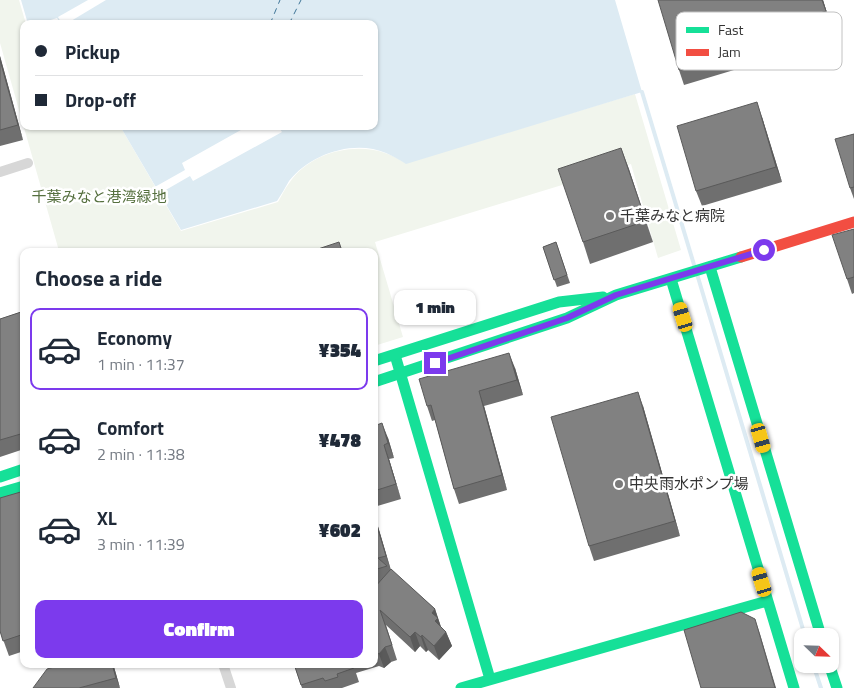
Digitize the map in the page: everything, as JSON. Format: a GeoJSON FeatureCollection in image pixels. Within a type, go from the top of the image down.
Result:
{"type":"FeatureCollection","features":[{"type":"Feature","properties":{"kind":"street"},"geometry":{"type":"LineString","coordinates":[[0,172],[28,163]]}},
{"type":"Feature","properties":{"kind":"street"},"geometry":{"type":"LineString","coordinates":[[378,381],[567,318],[616,295],[854,222]]}},
{"type":"Feature","properties":{"kind":"street"},"geometry":{"type":"LineString","coordinates":[[707,268],[819,628]]}},
{"type":"Feature","properties":{"kind":"street"},"geometry":{"type":"LineString","coordinates":[[671,279],[794,688]]}},
{"type":"Feature","properties":{"kind":"street"},"geometry":{"type":"LineString","coordinates":[[378,360],[559,302],[616,295]]}},
{"type":"Feature","properties":{"kind":"street"},"geometry":{"type":"LineString","coordinates":[[394,355],[490,679]]}},
{"type":"Feature","properties":{"kind":"street"},"geometry":{"type":"LineString","coordinates":[[0,477],[20,470]]}},
{"type":"Feature","properties":{"kind":"street"},"geometry":{"type":"LineString","coordinates":[[0,493],[20,487]]}},
{"type":"Feature","properties":{"kind":"street"},"geometry":{"type":"LineString","coordinates":[[461,688],[767,602]]}},
{"type":"Feature","properties":{"kind":"street"},"geometry":{"type":"LineString","coordinates":[[224,668],[231,688]]}},
{"type":"Feature","properties":{"kind":"street"},"geometry":{"type":"LineString","coordinates":[[832,673],[837,688]]}},
{"type":"Feature","properties":{"kind":"green space","name":"千葉みなと港湾緑地"},"geometry":{"type":"Polygon","coordinates":[[[0,0],[19,0],[25,20],[20,20],[20,114],[0,43],[0,0]]]}},
{"type":"Feature","properties":{"kind":"green space","name":"千葉みなと港湾緑地"},"geometry":{"type":"Polygon","coordinates":[[[635,94],[681,250],[658,258],[631,164],[375,242],[377,248],[58,248],[25,130],[122,130],[181,231],[278,202],[299,172],[320,157],[333,152],[359,149],[373,150],[388,154],[406,163],[635,94]]]}},
{"type":"Feature","properties":{"kind":"green space","name":"千葉みなと港湾緑地"},"geometry":{"type":"Polygon","coordinates":[[[378,252],[403,337],[378,345],[378,252]]]}},
{"type":"Feature","properties":{"kind":"shaded area"},"geometry":{"type":"Polygon","coordinates":[[[21,0],[615,0],[642,92],[406,164],[389,154],[374,149],[360,148],[333,152],[320,157],[298,171],[289,181],[277,201],[181,230],[122,130],[378,130],[378,20],[58,20],[57,18],[51,20],[27,20],[21,0]]]}},
{"type":"Feature","properties":{"kind":"pier"},"geometry":{"type":"Polygon","coordinates":[[[88,0],[106,0],[73,20],[60,20],[58,17],[88,0]]]}},
{"type":"Feature","properties":{"kind":"pier"},"geometry":{"type":"Polygon","coordinates":[[[241,130],[281,130],[282,132],[193,181],[190,176],[157,195],[153,188],[185,170],[182,163],[241,130]]]}},
{"type":"Feature","properties":{"kind":"building"},"geometry":{"type":"Polygon","coordinates":[[[658,0],[822,0],[826,11],[823,12],[676,12],[676,60],[658,0]]]}},
{"type":"Feature","properties":{"kind":"building"},"geometry":{"type":"Polygon","coordinates":[[[0,60],[18,125],[0,130],[0,60]]]}},
{"type":"Feature","properties":{"kind":"building"},"geometry":{"type":"Polygon","coordinates":[[[757,102],[776,167],[696,191],[677,126],[757,102]]]}},
{"type":"Feature","properties":{"kind":"building"},"geometry":{"type":"Polygon","coordinates":[[[854,134],[854,187],[850,188],[835,139],[854,134]]]}},
{"type":"Feature","properties":{"kind":"building","name":"千葉みなと病院"},"geometry":{"type":"Polygon","coordinates":[[[621,148],[646,221],[583,242],[558,169],[621,148]]]}},
{"type":"Feature","properties":{"kind":"building"},"geometry":{"type":"Polygon","coordinates":[[[854,229],[854,277],[847,279],[832,235],[854,229]]]}},
{"type":"Feature","properties":{"kind":"building"},"geometry":{"type":"Polygon","coordinates":[[[339,242],[341,248],[321,248],[339,242]]]}},
{"type":"Feature","properties":{"kind":"building"},"geometry":{"type":"Polygon","coordinates":[[[556,242],[567,275],[554,280],[543,247],[556,242]]]}},
{"type":"Feature","properties":{"kind":"building"},"geometry":{"type":"Polygon","coordinates":[[[20,312],[20,434],[0,440],[0,319],[20,312]]]}},
{"type":"Feature","properties":{"kind":"building"},"geometry":{"type":"Polygon","coordinates":[[[509,353],[517,380],[479,391],[502,475],[454,489],[431,405],[427,406],[419,379],[509,353]]]}},
{"type":"Feature","properties":{"kind":"building","name":"中央雨水ポンプ場"},"geometry":{"type":"Polygon","coordinates":[[[638,392],[675,521],[589,546],[551,417],[638,392]]]}},
{"type":"Feature","properties":{"kind":"building"},"geometry":{"type":"Polygon","coordinates":[[[382,423],[388,443],[384,445],[396,484],[378,490],[378,424],[382,423]]]}},
{"type":"Feature","properties":{"kind":"building"},"geometry":{"type":"Polygon","coordinates":[[[20,492],[20,635],[3,641],[0,631],[0,498],[20,492]]]}},
{"type":"Feature","properties":{"kind":"building"},"geometry":{"type":"Polygon","coordinates":[[[378,529],[386,556],[378,558],[378,529]]]}},
{"type":"Feature","properties":{"kind":"building"},"geometry":{"type":"Polygon","coordinates":[[[378,558],[387,566],[378,569],[378,558]]]}},
{"type":"Feature","properties":{"kind":"building"},"geometry":{"type":"Polygon","coordinates":[[[391,569],[435,609],[432,613],[438,618],[435,621],[446,632],[434,646],[422,635],[421,637],[415,632],[410,637],[380,610],[392,645],[385,647],[378,653],[378,584],[391,569]]]}},
{"type":"Feature","properties":{"kind":"building"},"geometry":{"type":"Polygon","coordinates":[[[741,612],[755,619],[775,688],[701,688],[684,630],[741,612]]]}},
{"type":"Feature","properties":{"kind":"building"},"geometry":{"type":"Polygon","coordinates":[[[113,668],[116,678],[79,688],[33,688],[47,669],[113,668]]]}},
{"type":"Feature","properties":{"kind":"building"},"geometry":{"type":"Polygon","coordinates":[[[295,668],[354,668],[337,674],[338,677],[325,681],[323,678],[301,685],[295,668]]]}},
{"type":"Feature","properties":{"kind":"waterway"},"geometry":{"type":"LineString","coordinates":[[642,92],[695,268]]}},
{"type":"Feature","properties":{"kind":"waterway"},"geometry":{"type":"LineString","coordinates":[[697,274],[803,628]]}},
{"type":"Feature","properties":{"kind":"waterway"},"geometry":{"type":"LineString","coordinates":[[816,673],[821,688]]}},
{"type":"Feature","properties":{"kind":"ferry route"},"geometry":{"type":"LineString","coordinates":[[272,20],[280,0]]}},
{"type":"Feature","properties":{"kind":"ferry route"},"geometry":{"type":"LineString","coordinates":[[291,20],[301,0]]}},
{"type":"Feature","properties":{"kind":"traffic: fast"},"geometry":{"type":"LineString","coordinates":[[378,381],[567,318],[616,295],[741,257]]}},
{"type":"Feature","properties":{"kind":"traffic: fast"},"geometry":{"type":"LineString","coordinates":[[710,267],[819,628]]}},
{"type":"Feature","properties":{"kind":"traffic: fast"},"geometry":{"type":"LineString","coordinates":[[671,279],[794,688]]}},
{"type":"Feature","properties":{"kind":"traffic: fast"},"geometry":{"type":"LineString","coordinates":[[378,360],[559,302],[603,297]]}},
{"type":"Feature","properties":{"kind":"traffic: fast"},"geometry":{"type":"LineString","coordinates":[[395,355],[490,679]]}},
{"type":"Feature","properties":{"kind":"traffic: fast"},"geometry":{"type":"LineString","coordinates":[[0,477],[20,470]]}},
{"type":"Feature","properties":{"kind":"traffic: fast"},"geometry":{"type":"LineString","coordinates":[[0,493],[20,487]]}},
{"type":"Feature","properties":{"kind":"traffic: fast"},"geometry":{"type":"LineString","coordinates":[[461,688],[767,601]]}},
{"type":"Feature","properties":{"kind":"traffic: fast"},"geometry":{"type":"LineString","coordinates":[[832,673],[837,688]]}},
{"type":"Feature","properties":{"kind":"traffic: jam"},"geometry":{"type":"LineString","coordinates":[[741,257],[854,222]]}},
{"type":"Feature","properties":{"kind":"place","name":"千葉みなと病院"},"geometry":{"type":"Point","coordinates":[610,216]}},
{"type":"Feature","properties":{"kind":"place","name":"中央雨水ポンプ場"},"geometry":{"type":"Point","coordinates":[619,484]}},
{"type":"Feature","properties":{"kind":"route"},"geometry":{"type":"LineString","coordinates":[[435,363],[567,318],[616,295],[764,250]]}}]}
